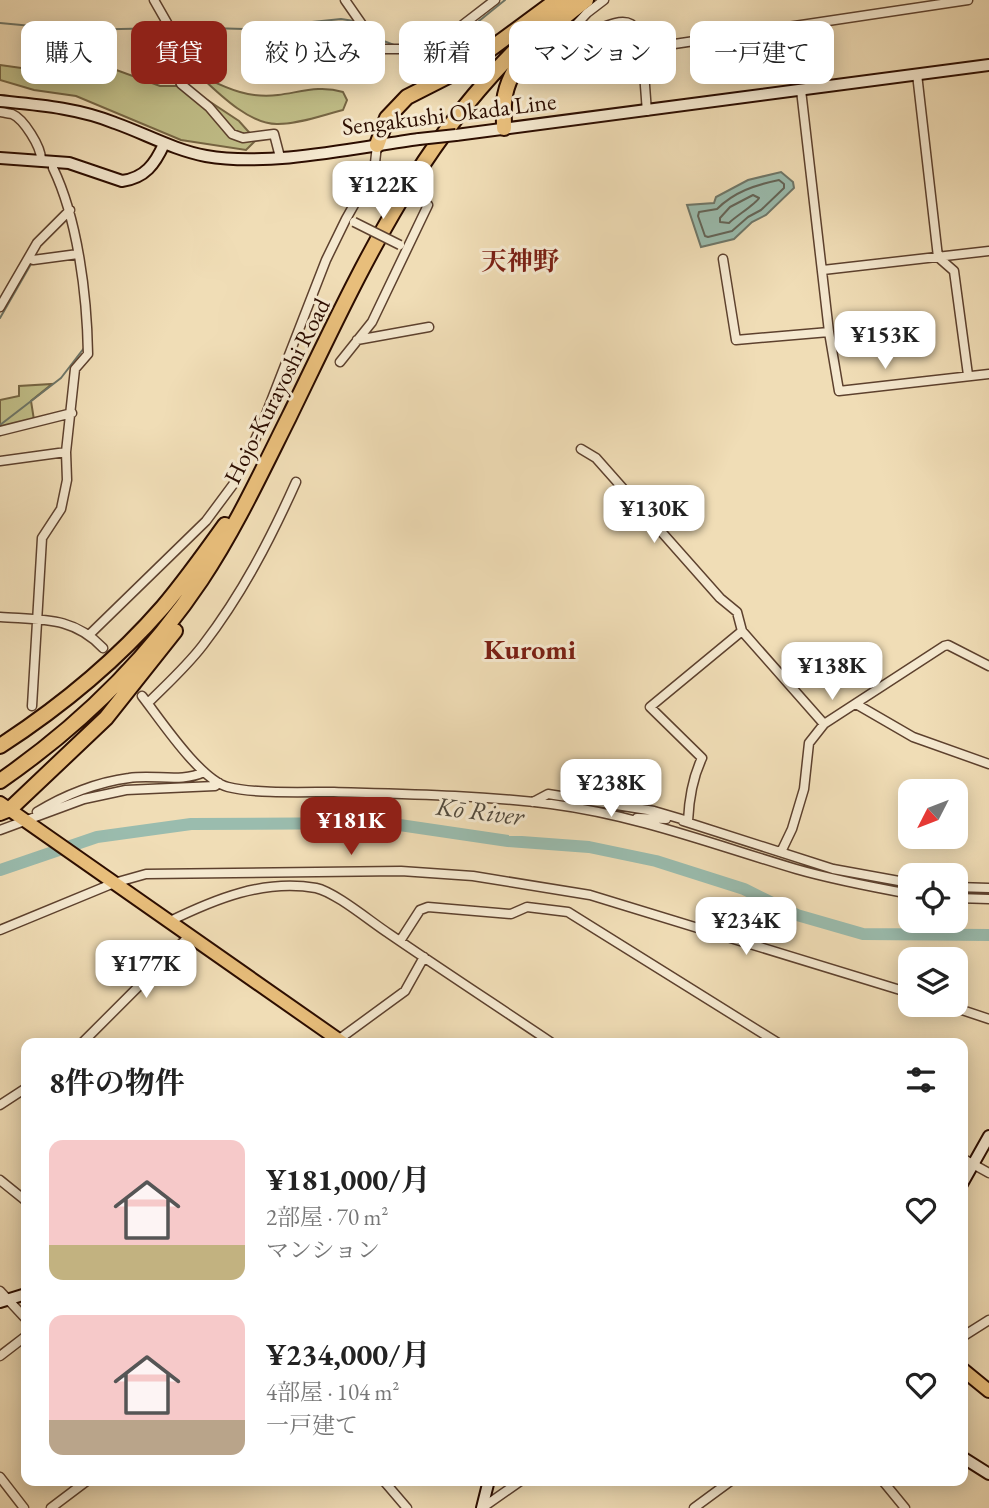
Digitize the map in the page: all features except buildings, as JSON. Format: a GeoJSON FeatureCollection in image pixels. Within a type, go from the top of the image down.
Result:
{"type":"FeatureCollection","features":[{"type":"Feature","properties":{"kind":"highway"},"geometry":{"type":"LineString","coordinates":[[377,145],[387,118],[407,97],[466,67],[559,0]]}},
{"type":"Feature","properties":{"kind":"highway","name":"Hojo-Kurayoshi Road"},"geometry":{"type":"LineString","coordinates":[[230,525],[372,240],[413,168],[468,92],[559,0]]}},
{"type":"Feature","properties":{"kind":"highway","name":"Hojo-Kurayoshi Road"},"geometry":{"type":"LineString","coordinates":[[1,778],[128,663],[177,603],[230,525],[413,180],[474,97],[531,35],[570,0]]}},
{"type":"Feature","properties":{"kind":"highway"},"geometry":{"type":"LineString","coordinates":[[504,128],[505,95],[515,70],[538,42],[586,0]]}},
{"type":"Feature","properties":{"kind":"highway"},"geometry":{"type":"LineString","coordinates":[[0,746],[46,714],[117,655],[163,606],[230,525]]}},
{"type":"Feature","properties":{"kind":"highway"},"geometry":{"type":"LineString","coordinates":[[3,808],[106,718],[162,650],[214,573],[230,525]]}},
{"type":"Feature","properties":{"kind":"main road","name":"Sengakushi Okada Line"},"geometry":{"type":"LineString","coordinates":[[0,101],[86,113],[164,144],[204,156],[227,159],[280,157],[989,65]]}},
{"type":"Feature","properties":{"kind":"main road"},"geometry":{"type":"LineString","coordinates":[[0,158],[69,163],[122,181],[150,170],[164,144]]}},
{"type":"Feature","properties":{"kind":"main road"},"geometry":{"type":"LineString","coordinates":[[3,808],[30,822],[332,1038]]}},
{"type":"Feature","properties":{"kind":"main road"},"geometry":{"type":"LineString","coordinates":[[968,1175],[989,1136]]}},
{"type":"Feature","properties":{"kind":"main road"},"geometry":{"type":"LineString","coordinates":[[3,1298],[21,1295]]}},
{"type":"Feature","properties":{"kind":"main road"},"geometry":{"type":"LineString","coordinates":[[968,1374],[989,1391]]}},
{"type":"Feature","properties":{"kind":"main road"},"geometry":{"type":"LineString","coordinates":[[968,1461],[989,1474]]}},
{"type":"Feature","properties":{"kind":"main road"},"geometry":{"type":"LineString","coordinates":[[482,1508],[488,1486]]}},
{"type":"Feature","properties":{"kind":"street"},"geometry":{"type":"LineString","coordinates":[[154,0],[174,36],[177,75],[181,84],[209,107],[232,134],[243,138],[274,134],[280,157]]}},
{"type":"Feature","properties":{"kind":"street"},"geometry":{"type":"LineString","coordinates":[[345,0],[379,50],[392,50],[456,30],[495,0]]}},
{"type":"Feature","properties":{"kind":"street"},"geometry":{"type":"LineString","coordinates":[[580,21],[604,0]]}},
{"type":"Feature","properties":{"kind":"street"},"geometry":{"type":"LineString","coordinates":[[676,44],[968,0]]}},
{"type":"Feature","properties":{"kind":"street"},"geometry":{"type":"LineString","coordinates":[[917,74],[938,257],[954,271],[968,375]]}},
{"type":"Feature","properties":{"kind":"street"},"geometry":{"type":"LineString","coordinates":[[644,84],[647,111]]}},
{"type":"Feature","properties":{"kind":"street"},"geometry":{"type":"LineString","coordinates":[[801,90],[829,332],[839,391],[989,374]]}},
{"type":"Feature","properties":{"kind":"street"},"geometry":{"type":"LineString","coordinates":[[0,112],[12,114],[20,120],[41,153],[41,159]]}},
{"type":"Feature","properties":{"kind":"street"},"geometry":{"type":"LineString","coordinates":[[90,634],[206,521],[235,482],[261,427],[326,260],[350,221],[368,180],[375,163],[377,145]]}},
{"type":"Feature","properties":{"kind":"street"},"geometry":{"type":"LineString","coordinates":[[32,706],[42,538],[61,509],[67,480],[66,452],[75,369],[88,354],[88,323],[71,210],[53,168],[53,161]]}},
{"type":"Feature","properties":{"kind":"street"},"geometry":{"type":"LineString","coordinates":[[340,362],[372,322],[403,246],[428,205]]}},
{"type":"Feature","properties":{"kind":"street"},"geometry":{"type":"LineString","coordinates":[[0,307],[37,243],[71,210]]}},
{"type":"Feature","properties":{"kind":"street"},"geometry":{"type":"LineString","coordinates":[[350,221],[403,246]]}},
{"type":"Feature","properties":{"kind":"street"},"geometry":{"type":"LineString","coordinates":[[823,270],[989,251]]}},
{"type":"Feature","properties":{"kind":"street"},"geometry":{"type":"LineString","coordinates":[[29,258],[33,260],[78,254]]}},
{"type":"Feature","properties":{"kind":"street"},"geometry":{"type":"LineString","coordinates":[[723,259],[736,340],[829,332]]}},
{"type":"Feature","properties":{"kind":"street"},"geometry":{"type":"LineString","coordinates":[[357,341],[429,327]]}},
{"type":"Feature","properties":{"kind":"street"},"geometry":{"type":"LineString","coordinates":[[0,431],[72,413]]}},
{"type":"Feature","properties":{"kind":"street"},"geometry":{"type":"LineString","coordinates":[[581,449],[596,458],[720,598],[737,612],[741,631],[824,724]]}},
{"type":"Feature","properties":{"kind":"street"},"geometry":{"type":"LineString","coordinates":[[0,461],[66,452]]}},
{"type":"Feature","properties":{"kind":"street"},"geometry":{"type":"LineString","coordinates":[[296,482],[269,541],[224,616],[202,646],[145,699],[204,772],[219,783],[227,787],[267,791],[531,802],[631,819],[685,833],[807,872],[898,892]]}},
{"type":"Feature","properties":{"kind":"street"},"geometry":{"type":"LineString","coordinates":[[0,617],[71,624],[90,634],[103,648]]}},
{"type":"Feature","properties":{"kind":"street"},"geometry":{"type":"LineString","coordinates":[[688,821],[695,774],[702,758],[650,708],[741,631]]}},
{"type":"Feature","properties":{"kind":"street"},"geometry":{"type":"LineString","coordinates":[[781,852],[792,829],[804,789],[809,743],[824,724],[944,646],[948,645],[989,666]]}},
{"type":"Feature","properties":{"kind":"street"},"geometry":{"type":"LineString","coordinates":[[856,704],[912,737],[989,764]]}},
{"type":"Feature","properties":{"kind":"street"},"geometry":{"type":"LineString","coordinates":[[30,822],[53,802],[79,792],[128,778],[192,778],[204,772]]}},
{"type":"Feature","properties":{"kind":"street"},"geometry":{"type":"LineString","coordinates":[[0,830],[30,822],[84,799],[126,790],[215,786],[219,783]]}},
{"type":"Feature","properties":{"kind":"street"},"geometry":{"type":"LineString","coordinates":[[531,802],[548,794],[654,811],[833,869],[898,881]]}},
{"type":"Feature","properties":{"kind":"street"},"geometry":{"type":"LineString","coordinates":[[631,819],[652,817],[688,821]]}},
{"type":"Feature","properties":{"kind":"street"},"geometry":{"type":"LineString","coordinates":[[0,930],[111,881],[146,874],[401,871],[473,876],[590,895],[898,989]]}},
{"type":"Feature","properties":{"kind":"street"},"geometry":{"type":"LineString","coordinates":[[169,922],[216,899],[245,890],[298,887],[324,891],[544,1038]]}},
{"type":"Feature","properties":{"kind":"street"},"geometry":{"type":"LineString","coordinates":[[968,887],[989,888]]}},
{"type":"Feature","properties":{"kind":"street"},"geometry":{"type":"LineString","coordinates":[[968,898],[989,899]]}},
{"type":"Feature","properties":{"kind":"street"},"geometry":{"type":"LineString","coordinates":[[400,941],[420,910],[428,907],[511,914],[527,907],[568,912],[770,1038]]}},
{"type":"Feature","properties":{"kind":"street"},"geometry":{"type":"LineString","coordinates":[[87,1038],[189,936]]}},
{"type":"Feature","properties":{"kind":"street"},"geometry":{"type":"LineString","coordinates":[[343,1038],[405,991],[424,957]]}},
{"type":"Feature","properties":{"kind":"street"},"geometry":{"type":"LineString","coordinates":[[968,1012],[989,1019]]}},
{"type":"Feature","properties":{"kind":"street"},"geometry":{"type":"LineString","coordinates":[[0,1105],[21,1091]]}},
{"type":"Feature","properties":{"kind":"street"},"geometry":{"type":"LineString","coordinates":[[968,1162],[989,1173]]}},
{"type":"Feature","properties":{"kind":"street"},"geometry":{"type":"LineString","coordinates":[[0,1181],[21,1197]]}},
{"type":"Feature","properties":{"kind":"street"},"geometry":{"type":"LineString","coordinates":[[3,1298],[21,1314]]}},
{"type":"Feature","properties":{"kind":"street"},"geometry":{"type":"LineString","coordinates":[[968,1333],[989,1320]]}},
{"type":"Feature","properties":{"kind":"street"},"geometry":{"type":"LineString","coordinates":[[0,1356],[21,1340]]}},
{"type":"Feature","properties":{"kind":"street"},"geometry":{"type":"LineString","coordinates":[[0,1477],[24,1508]]}},
{"type":"Feature","properties":{"kind":"street"},"geometry":{"type":"LineString","coordinates":[[51,1508],[80,1486]]}},
{"type":"Feature","properties":{"kind":"street"},"geometry":{"type":"LineString","coordinates":[[388,1486],[407,1508]]}},
{"type":"Feature","properties":{"kind":"street"},"geometry":{"type":"LineString","coordinates":[[482,1508],[513,1486]]}},
{"type":"Feature","properties":{"kind":"street"},"geometry":{"type":"LineString","coordinates":[[695,1508],[724,1486]]}},
{"type":"Feature","properties":{"kind":"street"},"geometry":{"type":"LineString","coordinates":[[887,1486],[905,1508]]}},
{"type":"Feature","properties":{"kind":"shaded area"},"geometry":{"type":"Polygon","coordinates":[[[0,65],[21,68],[21,84],[117,84],[117,70],[131,75],[131,84],[186,86],[239,121],[256,140],[246,150],[181,140],[76,96],[34,90],[0,80],[0,65]]]}},
{"type":"Feature","properties":{"kind":"shaded area"},"geometry":{"type":"Polygon","coordinates":[[[209,84],[218,84],[246,94],[267,96],[326,89],[343,92],[347,100],[343,110],[294,123],[278,124],[267,123],[246,114],[209,84]]]}},
{"type":"Feature","properties":{"kind":"shaded area"},"geometry":{"type":"Polygon","coordinates":[[[52,384],[31,401],[34,420],[0,429],[0,400],[19,396],[19,386],[52,384]]]}},
{"type":"Feature","properties":{"kind":"water"},"geometry":{"type":"Polygon","coordinates":[[[781,172],[793,182],[794,188],[766,215],[752,222],[734,239],[701,247],[687,205],[714,203],[716,197],[748,180],[781,172]]]}},
{"type":"Feature","properties":{"kind":"waterway"},"geometry":{"type":"LineString","coordinates":[[479,21],[505,0]]}},
{"type":"Feature","properties":{"kind":"waterway"},"geometry":{"type":"LineString","coordinates":[[322,21],[354,21]]}},
{"type":"Feature","properties":{"kind":"waterway"},"geometry":{"type":"LineString","coordinates":[[0,23],[75,30],[131,29]]}},
{"type":"Feature","properties":{"kind":"waterway"},"geometry":{"type":"LineString","coordinates":[[227,29],[241,29]]}},
{"type":"Feature","properties":{"kind":"waterway"},"geometry":{"type":"LineString","coordinates":[[385,42],[394,45]]}},
{"type":"Feature","properties":{"kind":"waterway"},"geometry":{"type":"LineString","coordinates":[[0,318],[31,264]]}},
{"type":"Feature","properties":{"kind":"waterway"},"geometry":{"type":"LineString","coordinates":[[83,330],[84,339]]}},
{"type":"Feature","properties":{"kind":"waterway"},"geometry":{"type":"LineString","coordinates":[[0,425],[61,378],[84,348]]}},
{"type":"Feature","properties":{"kind":"waterway","name":"Kō River"},"geometry":{"type":"LineString","coordinates":[[0,870],[97,837],[191,824],[386,823],[508,841],[589,847],[656,861],[744,889],[797,915],[863,934],[989,935]]}},
{"type":"Feature","properties":{"kind":"tunnel"},"geometry":{"type":"LineString","coordinates":[[103,648],[142,696]]}},
{"type":"Feature","properties":{"kind":"district","name":"天神野"},"geometry":{"type":"Point","coordinates":[520,261]}},
{"type":"Feature","properties":{"kind":"district","name":"Kuromi"},"geometry":{"type":"Point","coordinates":[530,649]}}]}
